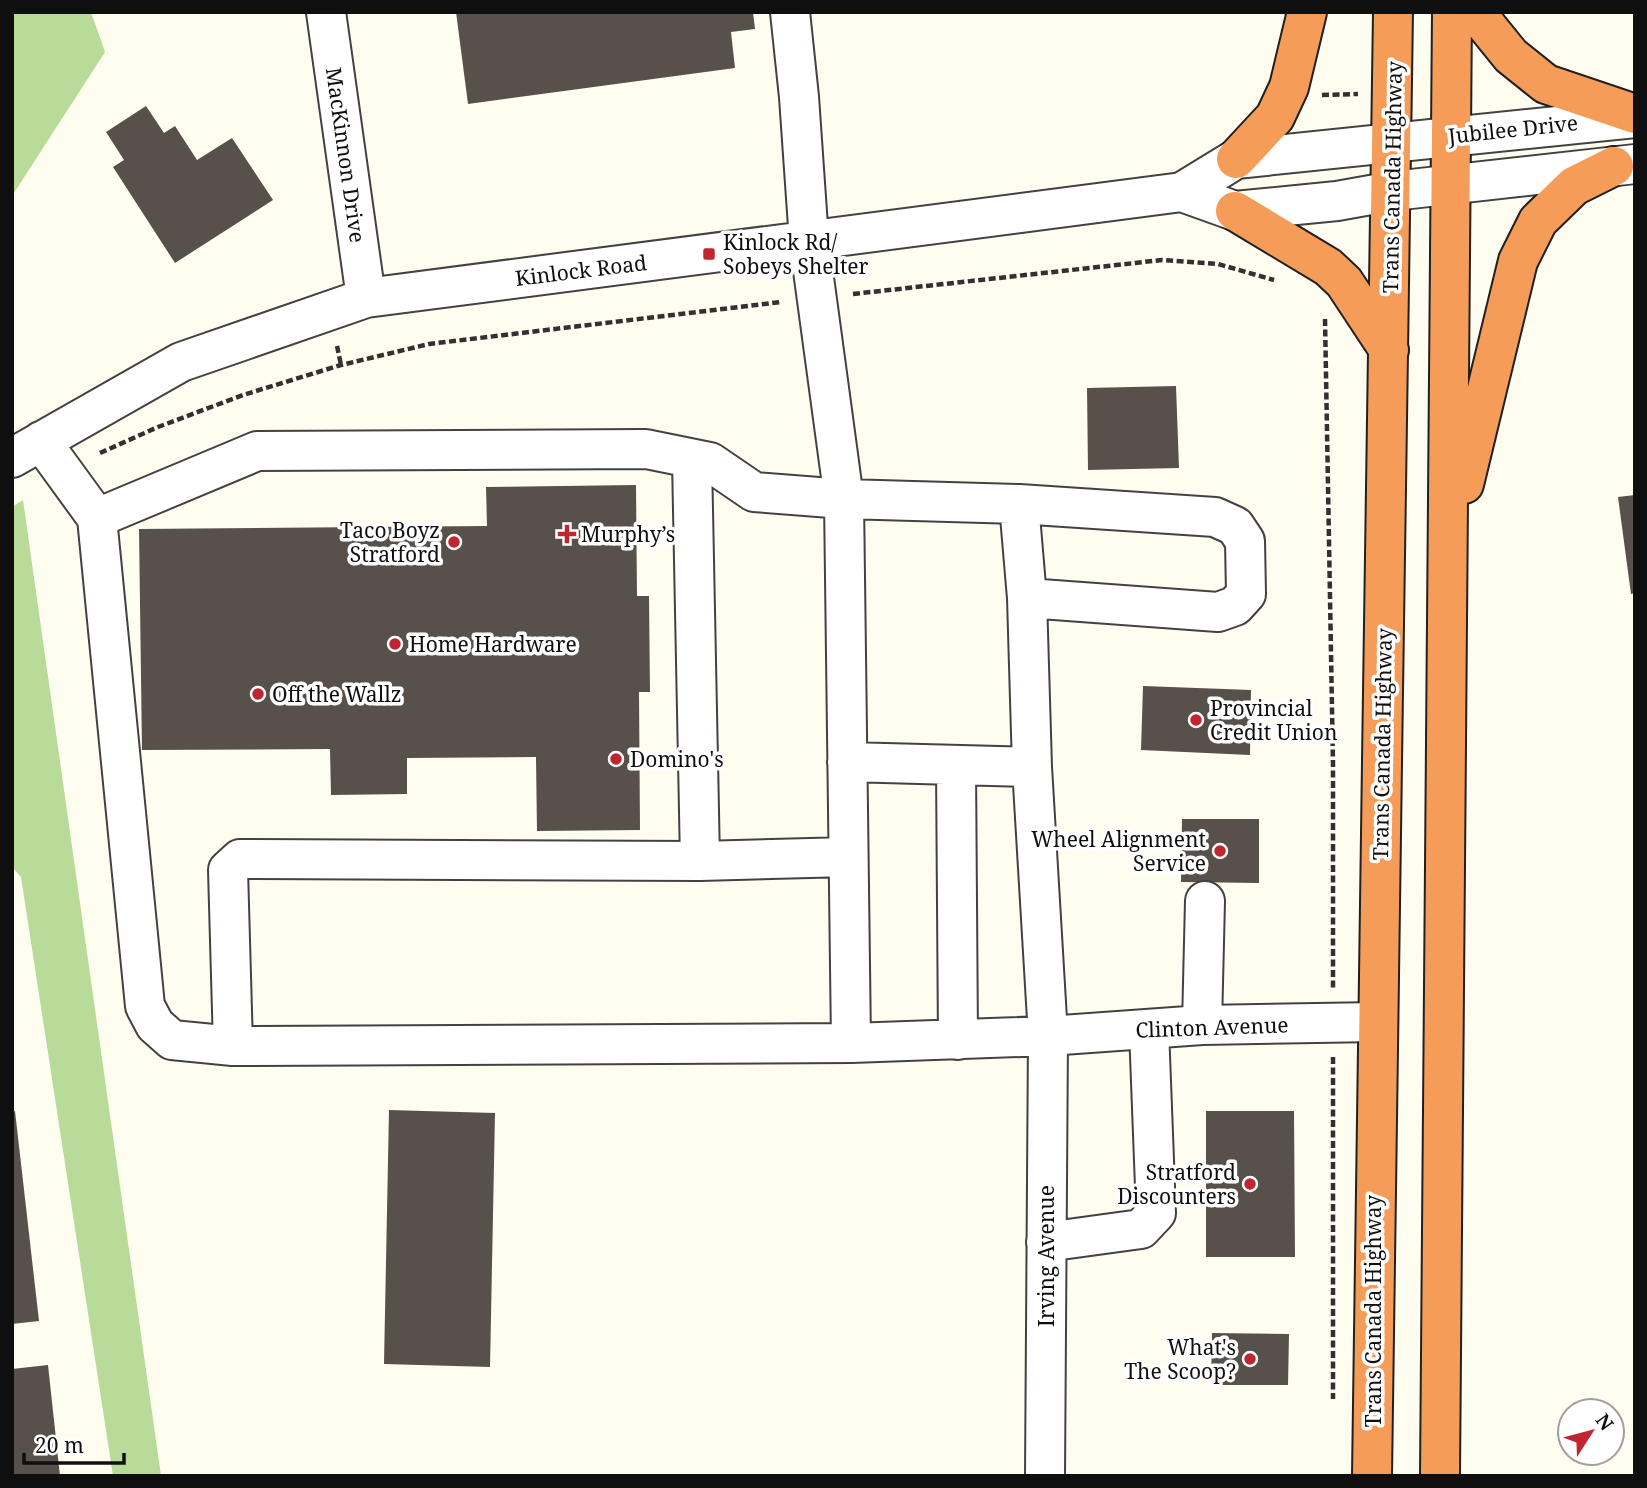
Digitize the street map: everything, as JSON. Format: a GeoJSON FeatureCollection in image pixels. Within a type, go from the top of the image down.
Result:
{"type":"FeatureCollection","features":[{"type":"Feature","properties":{"kind":"highway"},"geometry":{"type":"LineString","coordinates":[[1236,159],[1269,124],[1280,107],[1289,87],[1307,12]]}},
{"type":"Feature","properties":{"kind":"highway","name":"Trans Canada Highway"},"geometry":{"type":"LineString","coordinates":[[1372,1476],[1374,1152],[1393,191],[1393,12]]}},
{"type":"Feature","properties":{"kind":"highway"},"geometry":{"type":"LineString","coordinates":[[1440,1476],[1452,12]]}},
{"type":"Feature","properties":{"kind":"highway"},"geometry":{"type":"LineString","coordinates":[[1479,12],[1481,19],[1511,56],[1546,84],[1635,116]]}},
{"type":"Feature","properties":{"kind":"highway"},"geometry":{"type":"LineString","coordinates":[[1449,547],[1518,261],[1538,221],[1574,186],[1624,165]]}},
{"type":"Feature","properties":{"kind":"highway"},"geometry":{"type":"LineString","coordinates":[[1235,211],[1328,267],[1344,282],[1389,350]]}},
{"type":"Feature","properties":{"kind":"street","name":"MacKinnon Drive"},"geometry":{"type":"LineString","coordinates":[[326,12],[366,298]]}},
{"type":"Feature","properties":{"kind":"street"},"geometry":{"type":"LineString","coordinates":[[790,12],[809,240],[844,499],[851,1043]]}},
{"type":"Feature","properties":{"kind":"street","name":"Jubilee Drive"},"geometry":{"type":"LineString","coordinates":[[1392,142],[1635,116]]}},
{"type":"Feature","properties":{"kind":"street","name":"Kinlock Road"},"geometry":{"type":"LineString","coordinates":[[38,456],[181,362],[366,298],[1182,192],[1236,159],[1392,142]]}},
{"type":"Feature","properties":{"kind":"street"},"geometry":{"type":"LineString","coordinates":[[1393,191],[1624,165]]}},
{"type":"Feature","properties":{"kind":"street","name":"Kinlock Road"},"geometry":{"type":"LineString","coordinates":[[1182,192],[1235,211],[1337,201],[1393,191]]}},
{"type":"Feature","properties":{"kind":"street"},"geometry":{"type":"LineString","coordinates":[[38,456],[97,518],[257,451],[646,449],[710,462],[754,492],[844,499],[1020,504],[1215,517],[1235,526],[1245,541],[1246,594],[1235,606],[1218,612],[1027,598]]}},
{"type":"Feature","properties":{"kind":"street"},"geometry":{"type":"LineString","coordinates":[[692,460],[700,861]]}},
{"type":"Feature","properties":{"kind":"street","name":"Irving Avenue"},"geometry":{"type":"LineString","coordinates":[[1020,504],[1048,1036],[1045,1476]]}},
{"type":"Feature","properties":{"kind":"street","name":"Clinton Avenue"},"geometry":{"type":"LineString","coordinates":[[97,518],[145,1006],[155,1025],[172,1040],[233,1046],[851,1043],[1048,1036],[1202,1025],[1377,1022]]}},
{"type":"Feature","properties":{"kind":"street"},"geometry":{"type":"LineString","coordinates":[[846,762],[1032,767]]}},
{"type":"Feature","properties":{"kind":"street"},"geometry":{"type":"LineString","coordinates":[[956,765],[958,1040]]}},
{"type":"Feature","properties":{"kind":"street"},"geometry":{"type":"LineString","coordinates":[[233,1046],[228,870],[240,859],[700,861],[848,857]]}},
{"type":"Feature","properties":{"kind":"street"},"geometry":{"type":"LineString","coordinates":[[1202,1025],[1205,901]]}},
{"type":"Feature","properties":{"kind":"street"},"geometry":{"type":"LineString","coordinates":[[1046,1242],[1141,1229],[1156,1213],[1149,1029]]}},
{"type":"Feature","properties":{"kind":"path"},"geometry":{"type":"LineString","coordinates":[[1311,96],[1370,93]]}},
{"type":"Feature","properties":{"kind":"path"},"geometry":{"type":"LineString","coordinates":[[38,456],[158,427],[341,365],[429,344],[1162,260],[1218,264],[1278,282]]}},
{"type":"Feature","properties":{"kind":"path"},"geometry":{"type":"LineString","coordinates":[[1328,267],[1325,303],[1333,1001]]}},
{"type":"Feature","properties":{"kind":"path"},"geometry":{"type":"LineString","coordinates":[[1333,1043],[1333,1406]]}},
{"type":"Feature","properties":{"kind":"green space"},"geometry":{"type":"Polygon","coordinates":[[[12,12],[91,12],[105,52],[12,196],[12,12]]]}},
{"type":"Feature","properties":{"kind":"green space"},"geometry":{"type":"Polygon","coordinates":[[[23,500],[161,1476],[113,1476],[21,877],[12,867],[12,507],[23,500]]]}},
{"type":"Feature","properties":{"kind":"building"},"geometry":{"type":"Polygon","coordinates":[[[456,12],[753,12],[755,29],[731,32],[735,68],[468,104],[456,12]]]}},
{"type":"Feature","properties":{"kind":"building"},"geometry":{"type":"Polygon","coordinates":[[[146,106],[164,133],[175,126],[197,160],[232,138],[273,200],[175,263],[113,167],[124,160],[106,132],[146,106]]]}},
{"type":"Feature","properties":{"kind":"building"},"geometry":{"type":"Polygon","coordinates":[[[1176,386],[1179,468],[1088,470],[1087,388],[1176,386]]]}},
{"type":"Feature","properties":{"kind":"building","name":"Home Hardware"},"geometry":{"type":"Polygon","coordinates":[[[636,485],[637,596],[649,596],[650,692],[639,692],[640,830],[537,831],[536,757],[407,758],[407,794],[331,795],[330,749],[142,750],[139,529],[487,526],[486,487],[636,485]]]}},
{"type":"Feature","properties":{"kind":"building"},"geometry":{"type":"Polygon","coordinates":[[[1635,495],[1635,593],[1631,594],[1618,497],[1635,495]]]}},
{"type":"Feature","properties":{"kind":"building","name":"Provincial Credit Union"},"geometry":{"type":"Polygon","coordinates":[[[1143,686],[1251,690],[1250,755],[1141,750],[1143,686]]]}},
{"type":"Feature","properties":{"kind":"building","name":"Wheel Alignment Service"},"geometry":{"type":"Polygon","coordinates":[[[1182,819],[1259,819],[1259,883],[1181,882],[1182,819]]]}},
{"type":"Feature","properties":{"kind":"building"},"geometry":{"type":"Polygon","coordinates":[[[389,1110],[495,1113],[490,1367],[384,1364],[389,1110]]]}},
{"type":"Feature","properties":{"kind":"building"},"geometry":{"type":"Polygon","coordinates":[[[15,1111],[39,1321],[12,1324],[12,1112],[15,1111]]]}},
{"type":"Feature","properties":{"kind":"building","name":"Stratford Discounters"},"geometry":{"type":"Polygon","coordinates":[[[1206,1111],[1294,1111],[1295,1257],[1206,1257],[1206,1111]]]}},
{"type":"Feature","properties":{"kind":"building","name":"What's The Scoop?"},"geometry":{"type":"Polygon","coordinates":[[[1212,1333],[1289,1334],[1288,1385],[1211,1385],[1212,1333]]]}},
{"type":"Feature","properties":{"kind":"building"},"geometry":{"type":"Polygon","coordinates":[[[48,1365],[60,1476],[12,1476],[12,1369],[48,1365]]]}},
{"type":"Feature","properties":{"kind":"place","name":"Kinlock Rd/ Sobeys Shelter"},"geometry":{"type":"Point","coordinates":[709,254]}},
{"type":"Feature","properties":{"kind":"place","name":"Murphy’s"},"geometry":{"type":"Point","coordinates":[567,534]}},
{"type":"Feature","properties":{"kind":"place","name":"Taco Boyz Stratford"},"geometry":{"type":"Point","coordinates":[454,542]}},
{"type":"Feature","properties":{"kind":"place","name":"Home Hardware"},"geometry":{"type":"Point","coordinates":[395,644]}},
{"type":"Feature","properties":{"kind":"place","name":"Off the Wallz"},"geometry":{"type":"Point","coordinates":[258,694]}},
{"type":"Feature","properties":{"kind":"place","name":"Provincial Credit Union"},"geometry":{"type":"Point","coordinates":[1196,720]}},
{"type":"Feature","properties":{"kind":"place","name":"Domino's"},"geometry":{"type":"Point","coordinates":[616,759]}},
{"type":"Feature","properties":{"kind":"place","name":"Wheel Alignment Service"},"geometry":{"type":"Point","coordinates":[1220,851]}},
{"type":"Feature","properties":{"kind":"place","name":"Stratford Discounters"},"geometry":{"type":"Point","coordinates":[1250,1184]}},
{"type":"Feature","properties":{"kind":"place","name":"What's The Scoop?"},"geometry":{"type":"Point","coordinates":[1250,1359]}}]}
